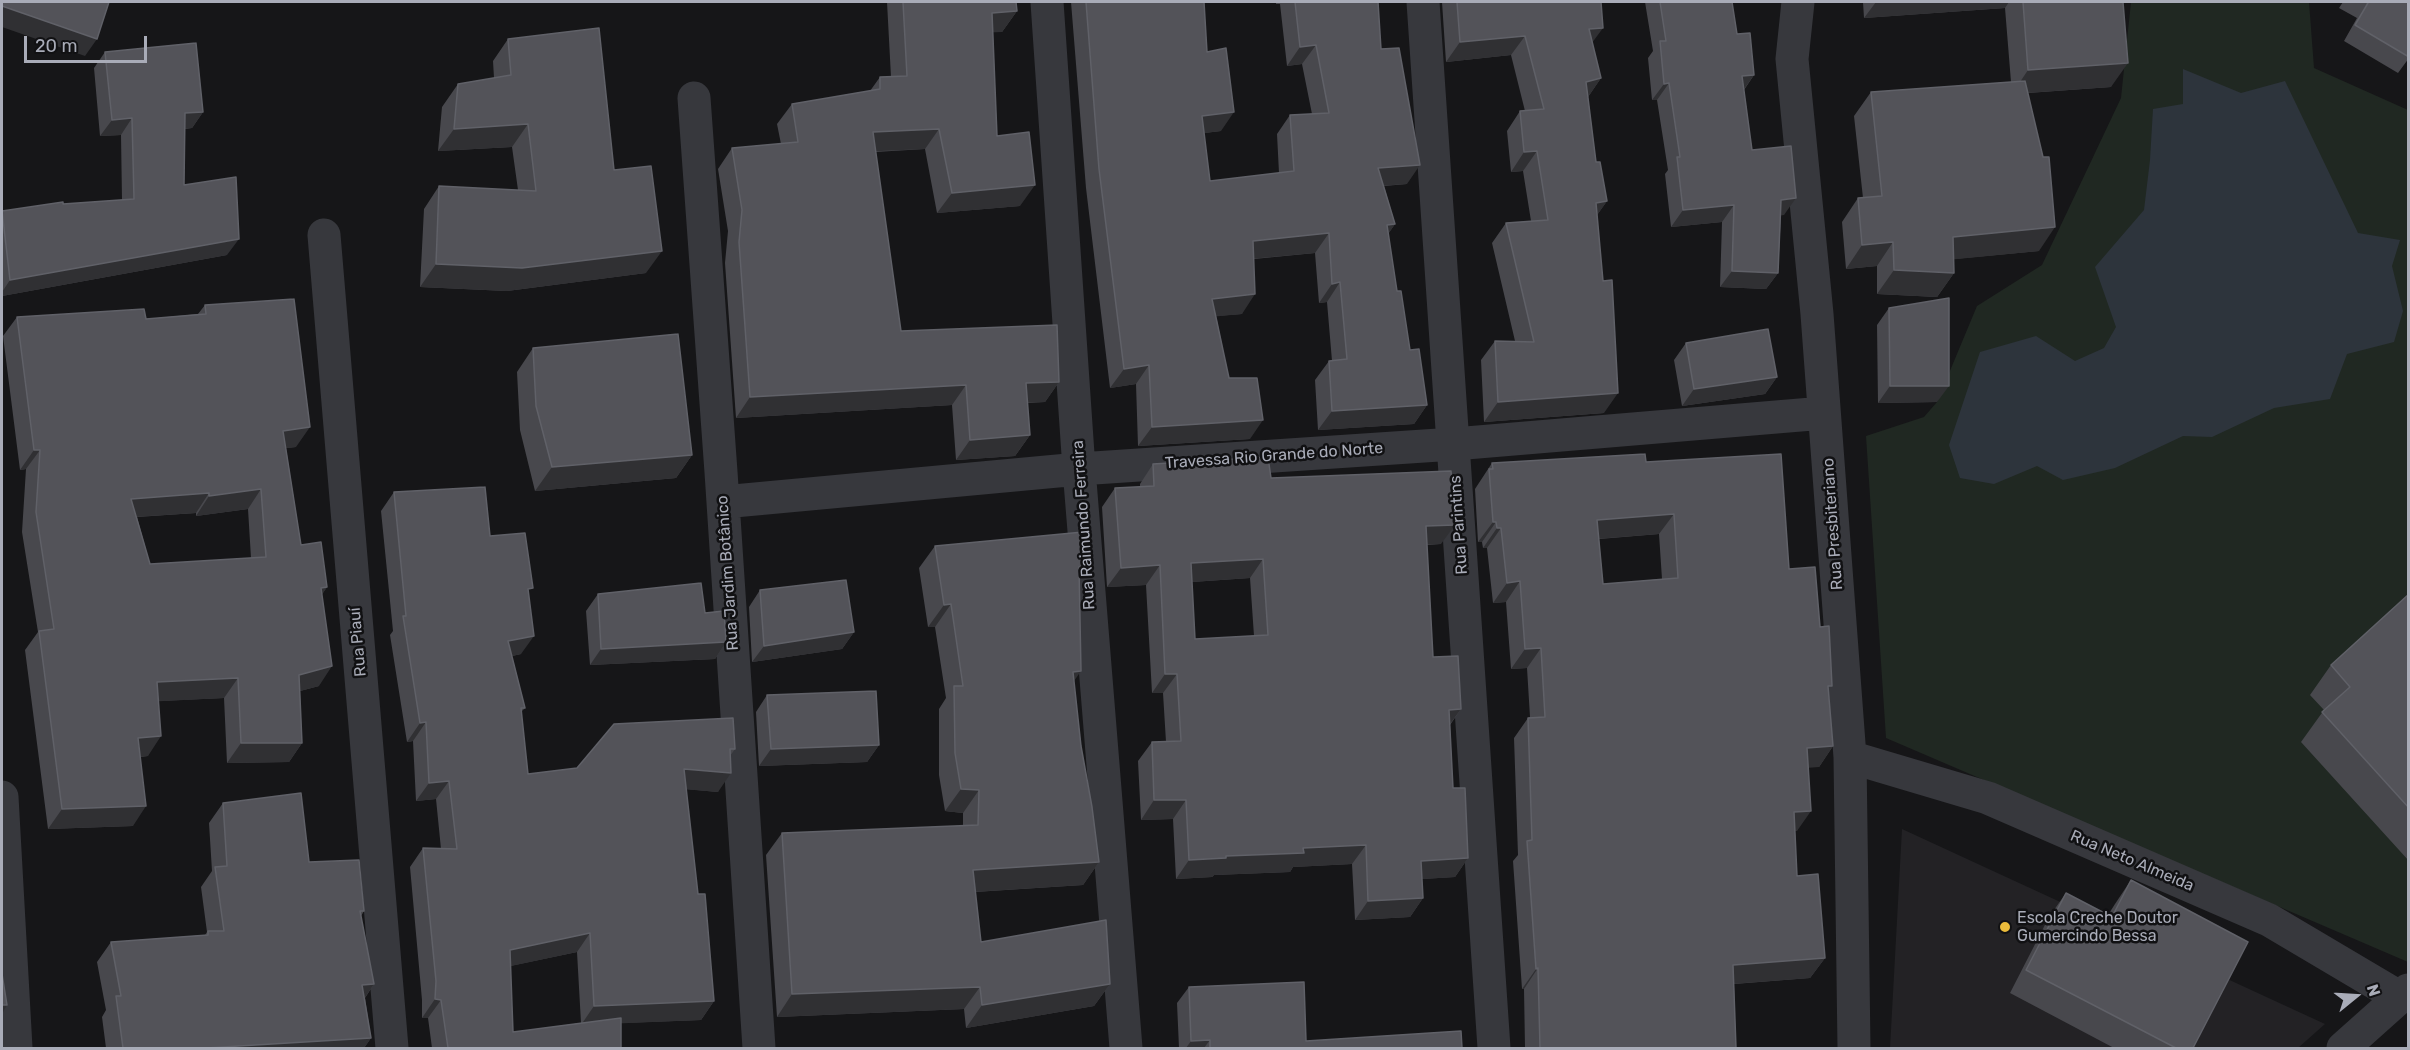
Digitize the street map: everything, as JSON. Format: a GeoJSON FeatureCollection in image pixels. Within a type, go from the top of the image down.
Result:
{"type":"FeatureCollection","features":[{"type":"Feature","properties":{"kind":"street","name":"Rua Raimundo Ferreira"},"geometry":{"type":"LineString","coordinates":[[1047,2],[1079,469],[1126,1048]]}},
{"type":"Feature","properties":{"kind":"street","name":"Rua Parintins"},"geometry":{"type":"LineString","coordinates":[[1424,2],[1494,1048]]}},
{"type":"Feature","properties":{"kind":"street","name":"Rua Presbiteriano"},"geometry":{"type":"LineString","coordinates":[[1798,2],[1792,59],[1817,314],[1850,757],[1854,1048]]}},
{"type":"Feature","properties":{"kind":"street","name":"Rua Jardim Botânico"},"geometry":{"type":"LineString","coordinates":[[694,98],[759,1048]]}},
{"type":"Feature","properties":{"kind":"street","name":"Rua Piauí"},"geometry":{"type":"LineString","coordinates":[[324,235],[392,1048]]}},
{"type":"Feature","properties":{"kind":"street","name":"Travessa Rio Grande do Norte"},"geometry":{"type":"LineString","coordinates":[[723,502],[1079,469],[1454,444],[1824,412]]}},
{"type":"Feature","properties":{"kind":"street","name":"Rua Neto Almeida"},"geometry":{"type":"LineString","coordinates":[[1850,757],[1988,798],[2269,920],[2404,994]]}},
{"type":"Feature","properties":{"kind":"street"},"geometry":{"type":"LineString","coordinates":[[2,797],[16,1048]]}},
{"type":"Feature","properties":{"kind":"street"},"geometry":{"type":"LineString","coordinates":[[2343,1048],[2404,994]]}},
{"type":"Feature","properties":{"kind":"shaded area"},"geometry":{"type":"Polygon","coordinates":[[[2131,2],[2309,2],[2314,68],[2408,110],[2408,962],[1886,738],[1866,436],[1924,417],[1937,402],[1977,306],[2042,265],[2121,98],[2131,2]]]}},
{"type":"Feature","properties":{"kind":"shaded area"},"geometry":{"type":"Polygon","coordinates":[[[2183,69],[2241,93],[2285,81],[2358,233],[2400,240],[2392,266],[2403,311],[2394,342],[2347,354],[2330,399],[2274,408],[2212,437],[2183,436],[2115,468],[2063,480],[2037,466],[1994,484],[1960,478],[1949,445],[1980,352],[2036,336],[2075,361],[2104,348],[2116,327],[2095,267],[2144,210],[2153,109],[2183,104],[2183,69]]]}},
{"type":"Feature","properties":{"kind":"shaded area","name":"Escola Creche Doutor Gumercindo Bessa"},"geometry":{"type":"Polygon","coordinates":[[[1902,829],[2325,1024],[2298,1048],[1890,1048],[1902,829]]]}},
{"type":"Feature","properties":{"kind":"building"},"geometry":{"type":"Polygon","coordinates":[[[2,2],[109,2],[97,39],[2,6],[2,2]]]}},
{"type":"Feature","properties":{"kind":"building"},"geometry":{"type":"Polygon","coordinates":[[[903,2],[1016,2],[1017,11],[992,13],[997,136],[1029,132],[1035,185],[952,193],[939,129],[873,132],[901,331],[1057,325],[1059,382],[1026,383],[1030,435],[970,440],[966,385],[750,397],[739,242],[742,210],[732,148],[798,142],[792,104],[880,89],[880,77],[907,76],[903,2]]]}},
{"type":"Feature","properties":{"kind":"building"},"geometry":{"type":"Polygon","coordinates":[[[1086,2],[1204,2],[1207,52],[1226,48],[1234,112],[1202,116],[1210,181],[1294,171],[1290,115],[1329,113],[1316,45],[1300,47],[1295,2],[1378,2],[1381,49],[1399,48],[1420,165],[1378,168],[1395,224],[1387,225],[1397,291],[1401,291],[1410,350],[1419,349],[1427,405],[1332,411],[1329,361],[1347,359],[1340,282],[1332,284],[1329,233],[1253,241],[1255,294],[1212,299],[1229,378],[1257,378],[1263,420],[1152,427],[1149,365],[1124,369],[1099,169],[1086,2]]]}},
{"type":"Feature","properties":{"kind":"building"},"geometry":{"type":"Polygon","coordinates":[[[1457,2],[1601,2],[1603,28],[1589,29],[1601,78],[1586,82],[1596,162],[1600,162],[1607,201],[1596,203],[1603,281],[1612,280],[1618,393],[1498,402],[1495,341],[1534,342],[1506,223],[1548,220],[1537,151],[1524,152],[1520,111],[1544,109],[1525,36],[1460,42],[1457,2]]]}},
{"type":"Feature","properties":{"kind":"building"},"geometry":{"type":"Polygon","coordinates":[[[1660,2],[1732,2],[1737,34],[1750,33],[1754,75],[1742,76],[1752,150],[1791,146],[1796,198],[1781,200],[1778,273],[1732,271],[1734,205],[1683,210],[1677,157],[1680,157],[1669,83],[1664,84],[1660,41],[1666,41],[1660,2]]]}},
{"type":"Feature","properties":{"kind":"building"},"geometry":{"type":"Polygon","coordinates":[[[2023,2],[2123,2],[2128,63],[2028,70],[2023,2]]]}},
{"type":"Feature","properties":{"kind":"building"},"geometry":{"type":"Polygon","coordinates":[[[2366,2],[2409,2],[2409,57],[2355,25],[2368,3],[2366,2]]]}},
{"type":"Feature","properties":{"kind":"building"},"geometry":{"type":"Polygon","coordinates":[[[599,28],[614,170],[651,166],[662,251],[522,268],[436,264],[439,186],[536,191],[528,124],[454,129],[458,84],[511,75],[508,39],[599,28]]]}},
{"type":"Feature","properties":{"kind":"building"},"geometry":{"type":"Polygon","coordinates":[[[196,43],[203,112],[185,113],[184,185],[236,177],[239,239],[10,280],[2,211],[63,202],[63,204],[134,199],[132,118],[112,120],[105,52],[196,43]]]}},
{"type":"Feature","properties":{"kind":"building"},"geometry":{"type":"Polygon","coordinates":[[[2025,81],[2043,157],[2049,157],[2055,227],[1953,237],[1954,273],[1894,270],[1893,242],[1862,245],[1858,198],[1882,196],[1871,92],[2025,81]]]}},
{"type":"Feature","properties":{"kind":"building"},"geometry":{"type":"Polygon","coordinates":[[[1949,298],[1949,386],[1890,386],[1889,308],[1949,298]]]}},
{"type":"Feature","properties":{"kind":"building"},"geometry":{"type":"Polygon","coordinates":[[[294,299],[310,427],[283,431],[301,545],[321,542],[327,587],[321,588],[332,666],[299,675],[302,743],[241,743],[238,678],[157,682],[161,736],[138,738],[146,806],[62,809],[39,631],[54,629],[36,512],[40,450],[34,450],[17,317],[144,309],[146,319],[206,314],[205,305],[294,299]],[[261,489],[209,496],[209,493],[131,499],[150,564],[266,557],[261,489]]]}},
{"type":"Feature","properties":{"kind":"building"},"geometry":{"type":"Polygon","coordinates":[[[1768,329],[1777,377],[1694,389],[1686,343],[1768,329]]]}},
{"type":"Feature","properties":{"kind":"building"},"geometry":{"type":"Polygon","coordinates":[[[678,334],[692,455],[552,467],[536,406],[533,348],[678,334]]]}},
{"type":"Feature","properties":{"kind":"building"},"geometry":{"type":"Polygon","coordinates":[[[1645,454],[1646,462],[1781,454],[1789,569],[1815,567],[1820,627],[1829,626],[1832,686],[1828,686],[1833,746],[1807,748],[1811,811],[1794,812],[1797,876],[1818,874],[1825,958],[1733,965],[1736,1048],[1540,1048],[1538,968],[1536,969],[1527,841],[1532,840],[1528,718],[1545,717],[1541,648],[1525,649],[1520,581],[1507,583],[1501,528],[1497,528],[1496,522],[1493,522],[1489,469],[1493,469],[1492,463],[1645,454]],[[1674,514],[1597,520],[1603,584],[1678,578],[1674,514]]]}},
{"type":"Feature","properties":{"kind":"building"},"geometry":{"type":"Polygon","coordinates":[[[1268,457],[1271,478],[1451,471],[1455,525],[1426,526],[1433,657],[1458,656],[1461,709],[1449,710],[1453,788],[1465,788],[1468,858],[1421,861],[1423,898],[1368,901],[1366,845],[1303,848],[1304,853],[1189,860],[1186,800],[1154,800],[1152,742],[1181,741],[1177,674],[1165,674],[1160,565],[1121,568],[1115,488],[1154,486],[1153,464],[1268,457]],[[1263,559],[1191,563],[1195,639],[1268,635],[1263,559]]]}},
{"type":"Feature","properties":{"kind":"building"},"geometry":{"type":"Polygon","coordinates":[[[485,487],[490,536],[525,533],[533,588],[528,589],[534,636],[508,641],[525,708],[521,708],[528,774],[577,768],[614,724],[733,718],[735,749],[730,749],[731,773],[684,769],[698,894],[705,894],[714,1001],[594,1006],[590,933],[510,950],[513,1032],[621,1018],[621,1048],[448,1048],[441,1000],[435,999],[436,981],[423,848],[457,849],[449,781],[429,783],[426,722],[420,723],[403,616],[406,616],[394,492],[485,487]]]}},
{"type":"Feature","properties":{"kind":"building"},"geometry":{"type":"Polygon","coordinates":[[[1083,532],[1086,567],[1079,567],[1081,671],[1073,672],[1081,746],[1099,862],[973,870],[981,942],[1106,920],[1110,984],[982,1005],[980,987],[792,994],[782,833],[978,825],[979,790],[961,789],[955,753],[954,686],[963,686],[951,604],[944,605],[935,546],[1083,532]]]}},
{"type":"Feature","properties":{"kind":"building"},"geometry":{"type":"Polygon","coordinates":[[[846,580],[854,632],[764,646],[760,590],[846,580]]]}},
{"type":"Feature","properties":{"kind":"building"},"geometry":{"type":"Polygon","coordinates":[[[701,583],[705,613],[724,611],[726,642],[601,649],[598,594],[701,583]]]}},
{"type":"Feature","properties":{"kind":"building"},"geometry":{"type":"Polygon","coordinates":[[[2409,594],[2409,808],[2322,712],[2350,687],[2331,665],[2409,594]]]}},
{"type":"Feature","properties":{"kind":"building"},"geometry":{"type":"Polygon","coordinates":[[[876,691],[879,745],[771,749],[767,695],[876,691]]]}},
{"type":"Feature","properties":{"kind":"building"},"geometry":{"type":"Polygon","coordinates":[[[301,793],[309,862],[359,860],[364,911],[360,911],[374,984],[362,985],[371,1038],[206,1048],[123,1048],[116,996],[121,996],[111,942],[208,935],[208,931],[224,931],[215,867],[227,866],[223,803],[301,793]]]}},
{"type":"Feature","properties":{"kind":"building"},"geometry":{"type":"Polygon","coordinates":[[[2131,880],[2248,942],[2193,1048],[2176,1048],[2026,970],[2066,893],[2112,917],[2131,880]]]}},
{"type":"Feature","properties":{"kind":"building"},"geometry":{"type":"Polygon","coordinates":[[[2,974],[7,1005],[2,1005],[2,974]]]}},
{"type":"Feature","properties":{"kind":"building"},"geometry":{"type":"Polygon","coordinates":[[[1304,982],[1306,1041],[1461,1031],[1462,1048],[1210,1048],[1210,1040],[1191,1041],[1189,987],[1304,982]]]}},
{"type":"Feature","properties":{"kind":"place","name":"Escola Creche Doutor Gumercindo Bessa"},"geometry":{"type":"Point","coordinates":[2005,927]}}]}
